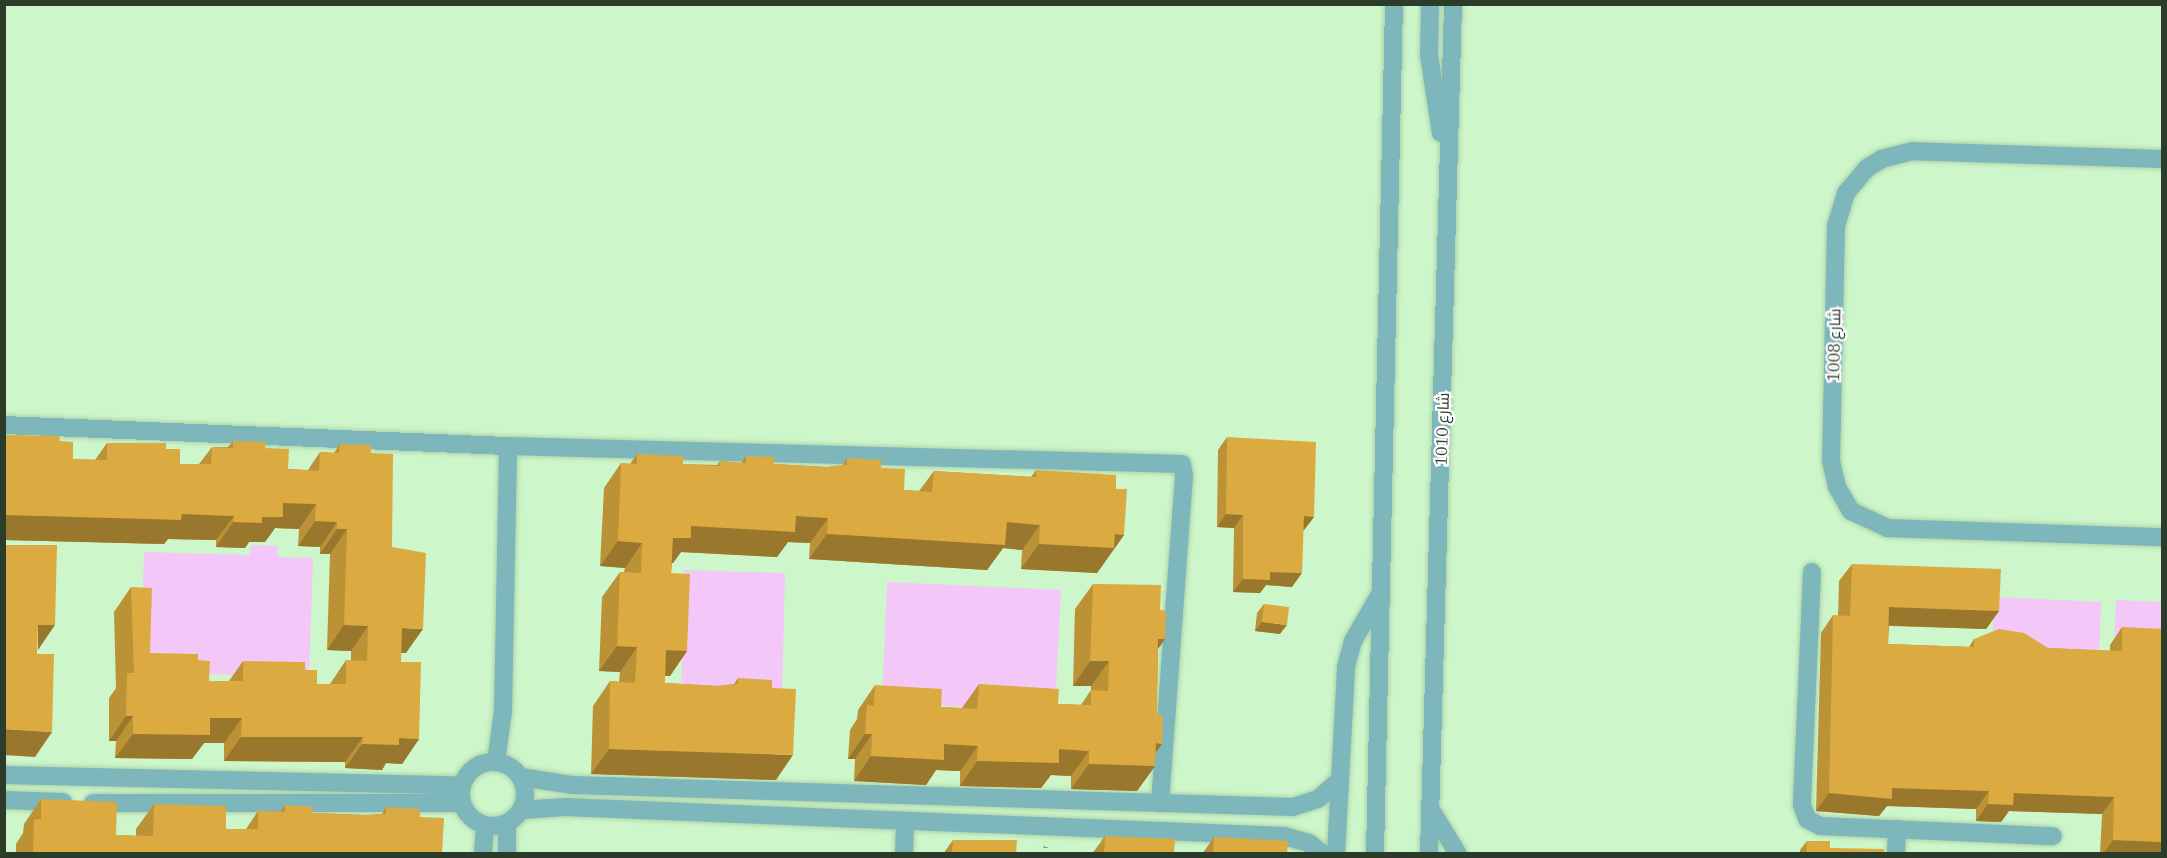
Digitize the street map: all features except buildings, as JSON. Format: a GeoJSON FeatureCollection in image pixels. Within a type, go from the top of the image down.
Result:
{"type":"FeatureCollection","features":[{"type":"Feature","properties":{"kind":"street"},"geometry":{"type":"LineString","coordinates":[[1375,854],[1394,4]]}},
{"type":"Feature","properties":{"kind":"street"},"geometry":{"type":"LineString","coordinates":[[1430,4],[1429,55],[1448,179]]}},
{"type":"Feature","properties":{"kind":"street","name":"شارع 1010"},"geometry":{"type":"LineString","coordinates":[[1429,854],[1453,4]]}},
{"type":"Feature","properties":{"kind":"street","name":"شارع 1008"},"geometry":{"type":"LineString","coordinates":[[2163,159],[1913,151],[1897,153],[1868,168],[1846,193],[1836,225],[1831,461],[1837,487],[1851,511],[1887,528],[2163,537]]}},
{"type":"Feature","properties":{"kind":"street"},"geometry":{"type":"LineString","coordinates":[[4,425],[508,446],[1182,464],[1184,476],[1160,803]]}},
{"type":"Feature","properties":{"kind":"street"},"geometry":{"type":"LineString","coordinates":[[496,762],[503,711],[508,446]]}},
{"type":"Feature","properties":{"kind":"street"},"geometry":{"type":"LineString","coordinates":[[1812,572],[1803,812],[1820,826],[2053,836]]}},
{"type":"Feature","properties":{"kind":"street"},"geometry":{"type":"LineString","coordinates":[[1336,854],[1346,667],[1353,641],[1380,594]]}},
{"type":"Feature","properties":{"kind":"street"},"geometry":{"type":"LineString","coordinates":[[462,794],[479,765],[496,762],[514,770],[521,777],[525,788],[522,810]]}},
{"type":"Feature","properties":{"kind":"street"},"geometry":{"type":"LineString","coordinates":[[4,775],[462,794]]}},
{"type":"Feature","properties":{"kind":"street"},"geometry":{"type":"LineString","coordinates":[[521,777],[572,786],[1279,807],[1306,805],[1339,781]]}},
{"type":"Feature","properties":{"kind":"street"},"geometry":{"type":"LineString","coordinates":[[4,800],[462,794]]}},
{"type":"Feature","properties":{"kind":"street"},"geometry":{"type":"LineString","coordinates":[[462,794],[471,817],[485,825],[507,823],[522,810],[558,807],[1274,836],[1297,838],[1323,854]]}},
{"type":"Feature","properties":{"kind":"street"},"geometry":{"type":"LineString","coordinates":[[1274,836],[1286,823],[1279,807]]}},
{"type":"Feature","properties":{"kind":"street"},"geometry":{"type":"LineString","coordinates":[[1431,810],[1458,854]]}},
{"type":"Feature","properties":{"kind":"street"},"geometry":{"type":"LineString","coordinates":[[904,854],[905,821]]}},
{"type":"Feature","properties":{"kind":"street"},"geometry":{"type":"LineString","coordinates":[[507,823],[507,854]]}},
{"type":"Feature","properties":{"kind":"street"},"geometry":{"type":"LineString","coordinates":[[483,854],[485,825]]}},
{"type":"Feature","properties":{"kind":"street"},"geometry":{"type":"LineString","coordinates":[[1896,854],[1897,830]]}},
{"type":"Feature","properties":{"kind":"shaded area"},"geometry":{"type":"Polygon","coordinates":[[[251,545],[278,546],[278,557],[313,558],[309,678],[140,672],[144,552],[250,555],[251,545]]]}},
{"type":"Feature","properties":{"kind":"shaded area"},"geometry":{"type":"Polygon","coordinates":[[[684,570],[785,573],[782,702],[681,699],[684,570]]]}},
{"type":"Feature","properties":{"kind":"shaded area"},"geometry":{"type":"Polygon","coordinates":[[[887,582],[1061,590],[1055,711],[882,703],[887,582]]]}},
{"type":"Feature","properties":{"kind":"shaded area"},"geometry":{"type":"Polygon","coordinates":[[[1994,597],[2101,602],[2099,659],[1992,654],[1994,597]]]}},
{"type":"Feature","properties":{"kind":"shaded area"},"geometry":{"type":"Polygon","coordinates":[[[2116,600],[2162,602],[2162,648],[2114,646],[2116,600]]]}}]}
